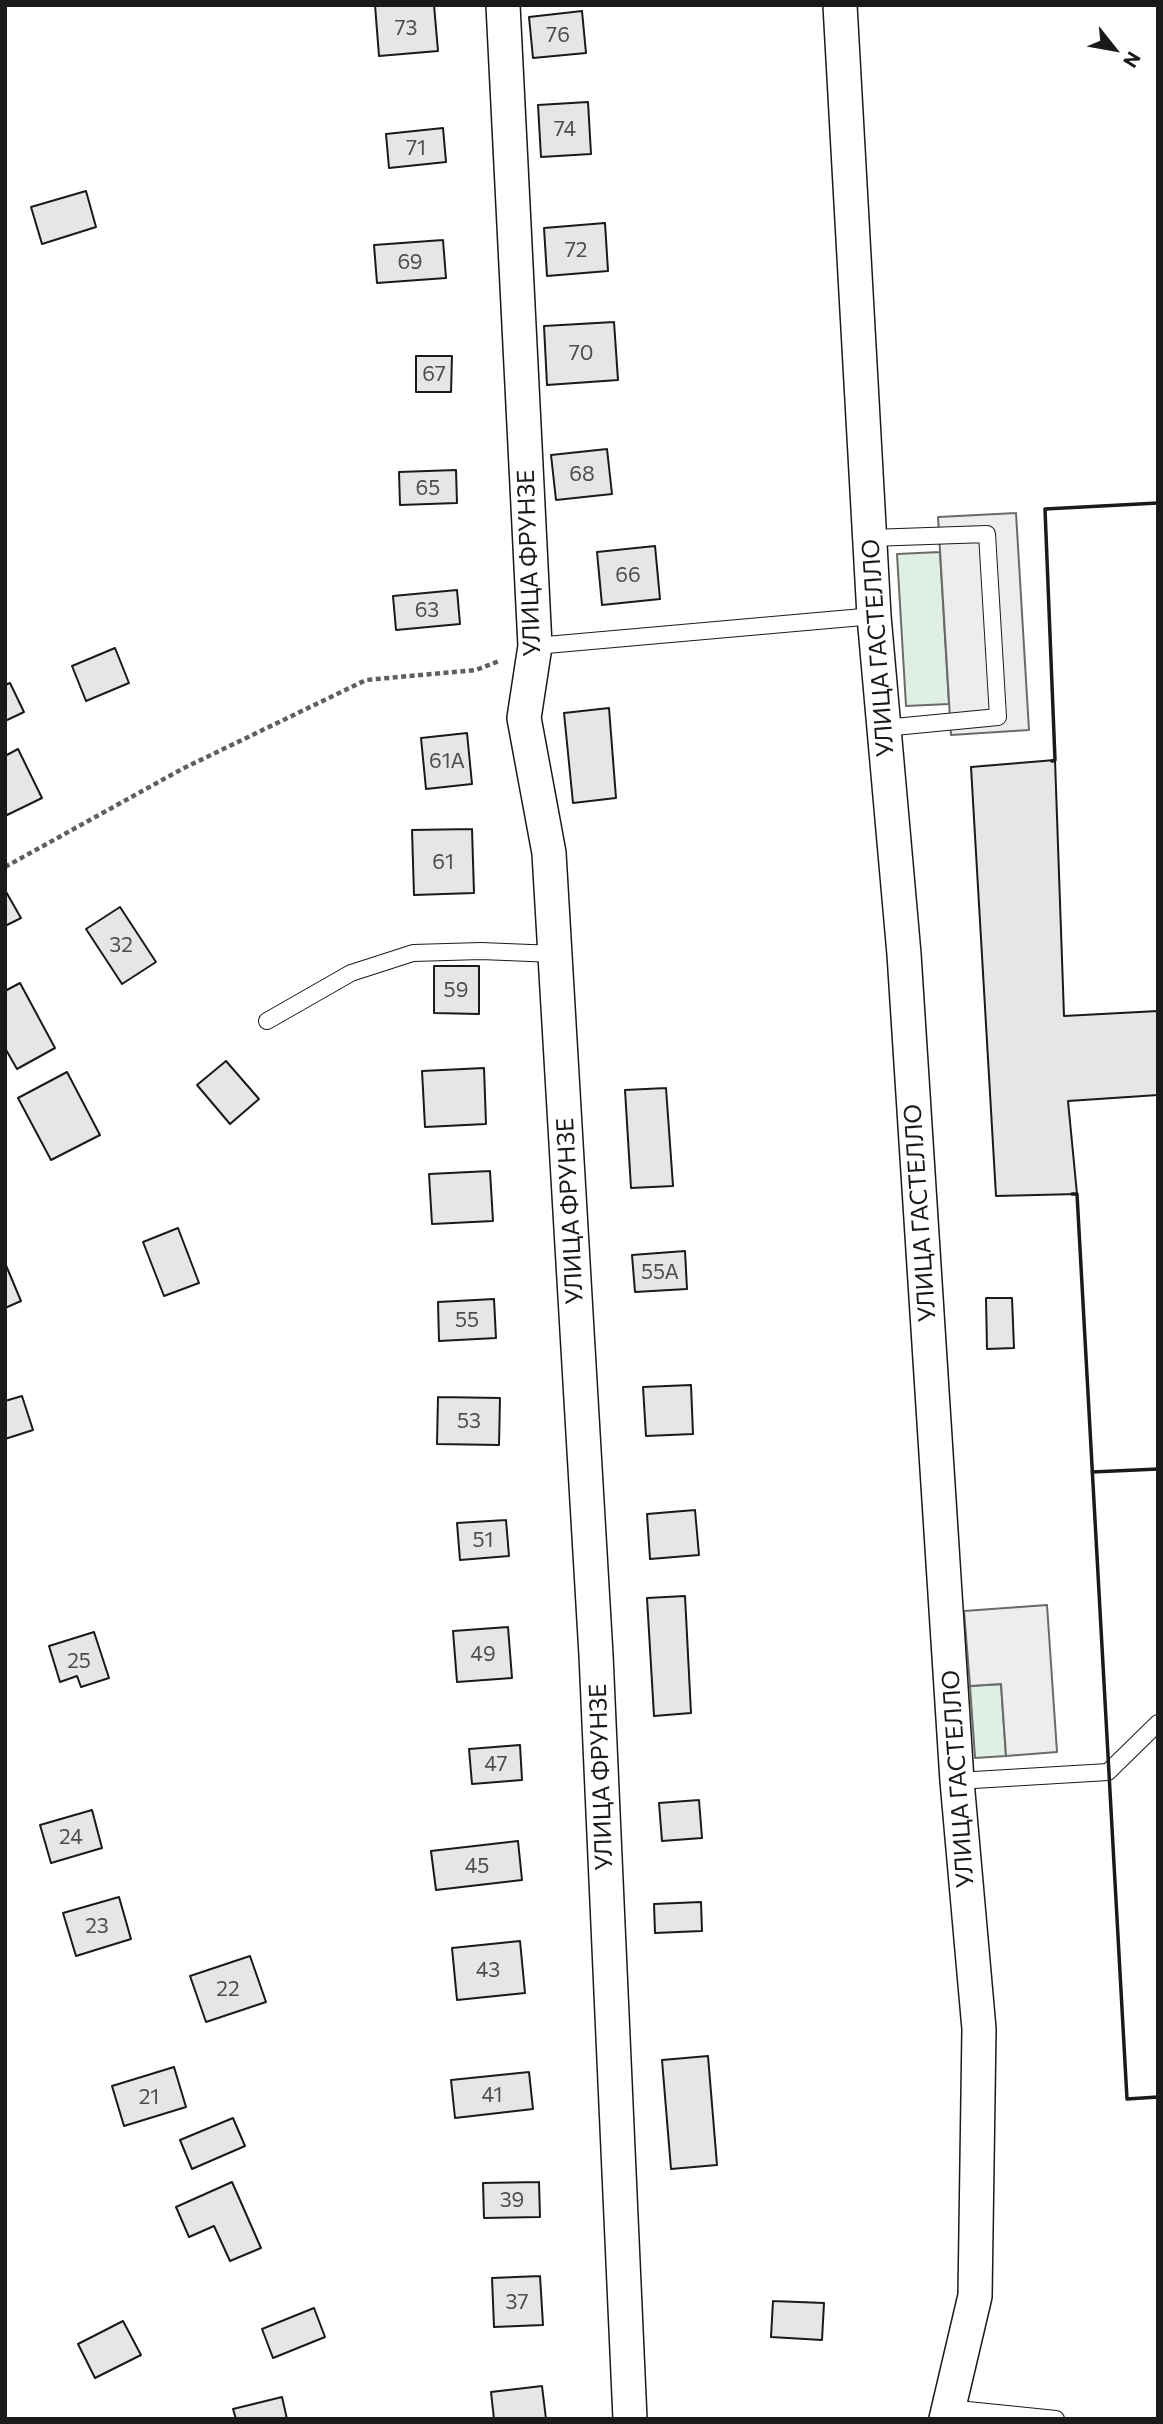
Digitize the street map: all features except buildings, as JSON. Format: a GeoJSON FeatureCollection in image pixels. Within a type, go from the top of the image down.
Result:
{"type":"FeatureCollection","features":[{"type":"Feature","properties":{"kind":"street","name":"УЛИЦА ФРУНЗЕ"},"geometry":{"type":"LineString","coordinates":[[503,5],[535,646],[524,718],[549,853],[596,1656],[630,2419]]}},
{"type":"Feature","properties":{"kind":"street","name":"УЛИЦА ГАСТЕЛЛО"},"geometry":{"type":"LineString","coordinates":[[840,5],[874,616],[904,954],[957,1781],[979,2029],[975,2296],[947,2414]]}},
{"type":"Feature","properties":{"kind":"lane"},"geometry":{"type":"LineString","coordinates":[[870,538],[987,534],[998,717],[884,728]]}},
{"type":"Feature","properties":{"kind":"lane"},"geometry":{"type":"LineString","coordinates":[[535,646],[874,616]]}},
{"type":"Feature","properties":{"kind":"lane"},"geometry":{"type":"LineString","coordinates":[[267,1021],[351,973],[413,953],[481,951],[555,954]]}},
{"type":"Feature","properties":{"kind":"lane"},"geometry":{"type":"LineString","coordinates":[[957,1781],[1108,1772],[1158,1723]]}},
{"type":"Feature","properties":{"kind":"lane"},"geometry":{"type":"LineString","coordinates":[[947,2414],[1056,2419]]}},
{"type":"Feature","properties":{"kind":"path"},"geometry":{"type":"LineString","coordinates":[[5,867],[182,769],[366,680],[476,670],[535,646]]}},
{"type":"Feature","properties":{"kind":"green space"},"geometry":{"type":"Polygon","coordinates":[[[940,552],[949,704],[906,706],[897,554],[940,552]]]}},
{"type":"Feature","properties":{"kind":"green space"},"geometry":{"type":"Polygon","coordinates":[[[1001,1684],[1006,1756],[975,1758],[970,1686],[1001,1684]]]}},
{"type":"Feature","properties":{"kind":"shaded area"},"geometry":{"type":"Polygon","coordinates":[[[1016,513],[1029,730],[951,735],[938,517],[1016,513]]]}},
{"type":"Feature","properties":{"kind":"shaded area"},"geometry":{"type":"Polygon","coordinates":[[[1047,1605],[1057,1752],[1006,1756],[1001,1684],[970,1686],[964,1611],[1047,1605]]]}},
{"type":"Feature","properties":{"kind":"wall"},"geometry":{"type":"LineString","coordinates":[[1052,761],[1055,760],[1045,509],[1158,503]]}},
{"type":"Feature","properties":{"kind":"wall"},"geometry":{"type":"LineString","coordinates":[[1072,1194],[1077,1194],[1127,2099],[1158,2097]]}},
{"type":"Feature","properties":{"kind":"wall"},"geometry":{"type":"LineString","coordinates":[[1092,1472],[1158,1469]]}}]}
